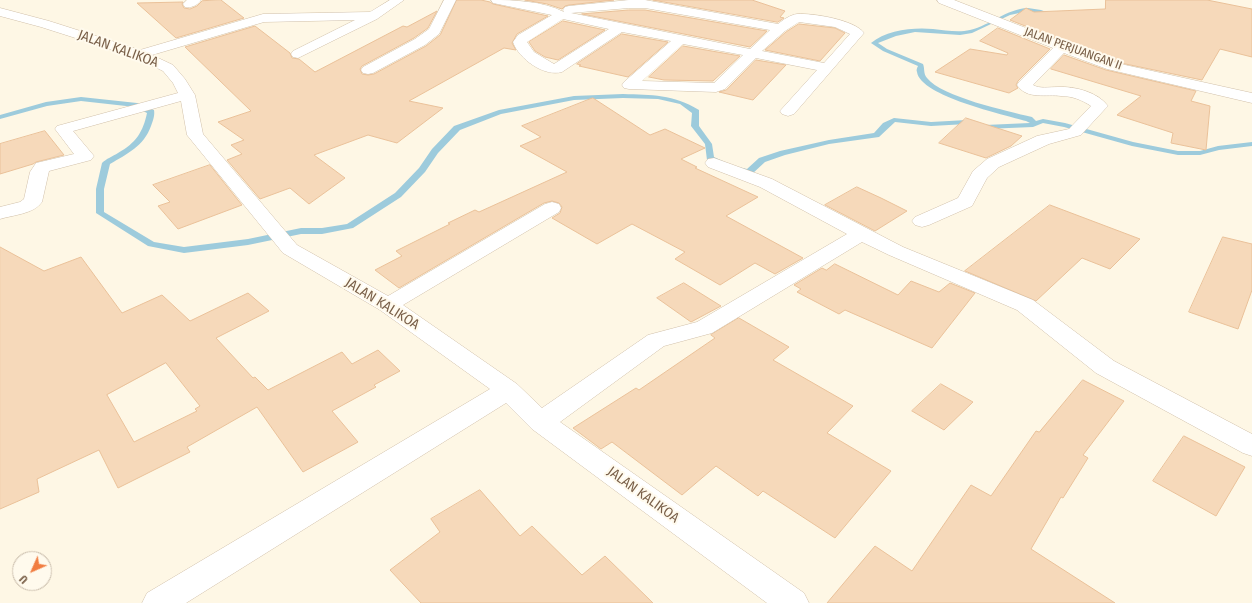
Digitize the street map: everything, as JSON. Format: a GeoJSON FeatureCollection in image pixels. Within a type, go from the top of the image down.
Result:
{"type":"FeatureCollection","features":[{"type":"Feature","properties":{"kind":"street"},"geometry":{"type":"LineString","coordinates":[[298,54],[373,16],[398,0]]}},
{"type":"Feature","properties":{"kind":"street"},"geometry":{"type":"LineString","coordinates":[[368,70],[420,42],[434,31],[450,0]]}},
{"type":"Feature","properties":{"kind":"street"},"geometry":{"type":"LineString","coordinates":[[497,0],[619,28],[827,68]]}},
{"type":"Feature","properties":{"kind":"street","name":"JALAN PERJUANGAN II"},"geometry":{"type":"LineString","coordinates":[[943,0],[1112,66],[1249,93]]}},
{"type":"Feature","properties":{"kind":"street"},"geometry":{"type":"LineString","coordinates":[[619,28],[557,69],[551,69],[528,54],[520,42],[523,38],[557,13],[629,4],[645,4],[779,28]]}},
{"type":"Feature","properties":{"kind":"street"},"geometry":{"type":"LineString","coordinates":[[263,18],[273,6]]}},
{"type":"Feature","properties":{"kind":"street","name":"JALAN KALIKOA"},"geometry":{"type":"LineString","coordinates":[[0,12],[46,24],[140,54],[155,60],[175,74],[187,95],[195,135],[266,223],[290,249],[388,305],[508,390],[541,422],[793,603]]}},
{"type":"Feature","properties":{"kind":"street"},"geometry":{"type":"LineString","coordinates":[[140,54],[263,18],[373,16]]}},
{"type":"Feature","properties":{"kind":"street"},"geometry":{"type":"LineString","coordinates":[[681,39],[628,85],[716,88],[720,86],[779,28],[793,19],[797,18],[844,25],[853,28],[858,33],[788,111]]}},
{"type":"Feature","properties":{"kind":"street"},"geometry":{"type":"LineString","coordinates":[[922,221],[965,202],[980,175],[993,163],[1043,140],[1081,127],[1100,106],[1096,102],[1061,91],[1034,91],[1024,85],[1062,47]]}},
{"type":"Feature","properties":{"kind":"street"},"geometry":{"type":"LineString","coordinates":[[0,213],[27,206],[33,202],[39,172],[42,168],[85,156],[63,129],[187,95]]}},
{"type":"Feature","properties":{"kind":"street"},"geometry":{"type":"LineString","coordinates":[[714,163],[766,183],[896,251],[1025,305],[1106,367],[1252,446]]}},
{"type":"Feature","properties":{"kind":"street"},"geometry":{"type":"LineString","coordinates":[[388,305],[552,208]]}},
{"type":"Feature","properties":{"kind":"street"},"geometry":{"type":"LineString","coordinates":[[541,422],[656,340],[704,328],[861,234]]}},
{"type":"Feature","properties":{"kind":"street"},"geometry":{"type":"LineString","coordinates":[[158,603],[508,390]]}},
{"type":"Feature","properties":{"kind":"building"},"geometry":{"type":"Polygon","coordinates":[[[221,0],[244,18],[176,38],[137,3],[183,2],[182,4],[184,8],[190,9],[197,6],[202,1],[221,0]]]}},
{"type":"Feature","properties":{"kind":"building"},"geometry":{"type":"Polygon","coordinates":[[[457,0],[481,0],[548,16],[517,34],[512,43],[516,50],[504,48],[409,101],[443,108],[397,143],[368,135],[314,155],[345,178],[309,204],[290,188],[260,199],[227,160],[242,154],[231,145],[244,140],[218,122],[251,111],[185,47],[255,26],[290,53],[292,58],[299,59],[315,72],[403,26],[407,27],[437,11],[428,28],[414,38],[362,66],[360,69],[362,74],[374,74],[426,46],[440,35],[457,0]]]}},
{"type":"Feature","properties":{"kind":"building"},"geometry":{"type":"Polygon","coordinates":[[[525,0],[614,0],[569,5],[562,9],[547,4],[525,0]]]}},
{"type":"Feature","properties":{"kind":"building"},"geometry":{"type":"Polygon","coordinates":[[[653,0],[752,0],[785,11],[780,17],[784,18],[778,22],[653,0]]]}},
{"type":"Feature","properties":{"kind":"building"},"geometry":{"type":"Polygon","coordinates":[[[1106,0],[1207,0],[1252,9],[1252,57],[1220,49],[1202,80],[1116,62],[1010,20],[1026,8],[1034,12],[1105,9],[1106,0]]]}},
{"type":"Feature","properties":{"kind":"building"},"geometry":{"type":"Polygon","coordinates":[[[645,10],[767,31],[750,47],[582,14],[645,10]]]}},
{"type":"Feature","properties":{"kind":"building"},"geometry":{"type":"Polygon","coordinates":[[[563,21],[605,30],[558,60],[545,57],[535,51],[529,42],[563,21]]]}},
{"type":"Feature","properties":{"kind":"building"},"geometry":{"type":"Polygon","coordinates":[[[799,24],[835,28],[845,33],[820,61],[765,50],[786,32],[799,24]]]}},
{"type":"Feature","properties":{"kind":"building"},"geometry":{"type":"Polygon","coordinates":[[[998,28],[1050,49],[1018,81],[1016,85],[1018,88],[1009,93],[935,72],[970,49],[1007,55],[1008,53],[980,41],[998,28]]]}},
{"type":"Feature","properties":{"kind":"building"},"geometry":{"type":"Polygon","coordinates":[[[622,34],[668,42],[628,77],[579,66],[581,65],[577,64],[622,34]]]}},
{"type":"Feature","properties":{"kind":"building"},"geometry":{"type":"Polygon","coordinates":[[[683,46],[740,56],[713,81],[664,80],[649,77],[683,46]]]}},
{"type":"Feature","properties":{"kind":"building"},"geometry":{"type":"Polygon","coordinates":[[[1064,55],[1106,70],[1196,91],[1191,101],[1210,106],[1206,150],[1171,143],[1173,133],[1117,115],[1141,96],[1051,69],[1064,55]]]}},
{"type":"Feature","properties":{"kind":"building"},"geometry":{"type":"Polygon","coordinates":[[[756,60],[786,65],[753,100],[719,92],[726,90],[756,60]]]}},
{"type":"Feature","properties":{"kind":"building"},"geometry":{"type":"Polygon","coordinates":[[[593,98],[650,135],[665,129],[705,148],[681,159],[697,167],[695,168],[758,197],[726,216],[803,258],[775,274],[755,263],[720,285],[675,259],[685,252],[632,224],[597,244],[552,218],[560,213],[562,207],[559,203],[552,201],[544,203],[399,288],[375,270],[402,256],[396,251],[450,224],[448,223],[475,210],[479,212],[567,172],[520,146],[541,137],[522,126],[593,98]]]}},
{"type":"Feature","properties":{"kind":"building"},"geometry":{"type":"Polygon","coordinates":[[[966,118],[1022,136],[1011,146],[986,158],[939,143],[966,118]]]}},
{"type":"Feature","properties":{"kind":"building"},"geometry":{"type":"Polygon","coordinates":[[[45,131],[64,155],[36,162],[0,174],[0,144],[45,131]]]}},
{"type":"Feature","properties":{"kind":"building"},"geometry":{"type":"Polygon","coordinates":[[[210,165],[242,205],[178,229],[158,206],[170,202],[153,185],[210,165]]]}},
{"type":"Feature","properties":{"kind":"building"},"geometry":{"type":"Polygon","coordinates":[[[857,187],[907,211],[875,231],[825,205],[857,187]]]}},
{"type":"Feature","properties":{"kind":"building"},"geometry":{"type":"Polygon","coordinates":[[[1050,205],[1140,239],[1110,269],[1082,258],[1036,301],[965,271],[1050,205]]]}},
{"type":"Feature","properties":{"kind":"building"},"geometry":{"type":"Polygon","coordinates":[[[1223,237],[1252,244],[1252,290],[1238,329],[1189,312],[1223,237]]]}},
{"type":"Feature","properties":{"kind":"building"},"geometry":{"type":"Polygon","coordinates":[[[0,247],[44,271],[81,257],[122,313],[162,295],[190,321],[248,293],[269,311],[216,338],[253,378],[255,377],[268,390],[342,352],[352,364],[378,350],[400,371],[374,385],[376,387],[332,411],[358,442],[303,472],[257,407],[187,447],[190,452],[118,488],[99,450],[37,479],[39,492],[0,509],[0,247]],[[166,363],[107,395],[134,442],[197,411],[195,409],[200,406],[166,363]]]}},
{"type":"Feature","properties":{"kind":"building"},"geometry":{"type":"Polygon","coordinates":[[[835,264],[898,295],[911,281],[939,292],[950,283],[975,293],[932,348],[845,310],[839,314],[797,292],[801,289],[794,285],[822,268],[826,270],[835,264]]]}},
{"type":"Feature","properties":{"kind":"building"},"geometry":{"type":"Polygon","coordinates":[[[684,283],[721,306],[691,322],[657,298],[684,283]]]}},
{"type":"Feature","properties":{"kind":"building"},"geometry":{"type":"Polygon","coordinates":[[[739,318],[789,347],[773,360],[853,406],[827,433],[891,471],[835,538],[763,491],[758,496],[716,466],[682,495],[612,442],[601,449],[573,428],[636,388],[639,390],[715,338],[711,335],[739,318]]]}},
{"type":"Feature","properties":{"kind":"building"},"geometry":{"type":"Polygon","coordinates":[[[1083,380],[1124,401],[1083,455],[1088,458],[1063,498],[1061,497],[1031,549],[1115,603],[827,603],[875,546],[912,571],[971,485],[991,496],[1036,431],[1039,432],[1083,380]]]}},
{"type":"Feature","properties":{"kind":"building"},"geometry":{"type":"Polygon","coordinates":[[[941,384],[973,402],[944,430],[912,411],[941,384]]]}},
{"type":"Feature","properties":{"kind":"building"},"geometry":{"type":"Polygon","coordinates":[[[1184,436],[1245,467],[1216,516],[1153,481],[1184,436]]]}},
{"type":"Feature","properties":{"kind":"building"},"geometry":{"type":"Polygon","coordinates":[[[480,490],[520,536],[532,526],[582,575],[605,556],[653,603],[421,603],[390,570],[440,532],[431,519],[480,490]]]}},
{"type":"Feature","properties":{"kind":"waterway"},"geometry":{"type":"LineString","coordinates":[[1035,123],[1029,119],[975,104],[947,94],[935,88],[923,78],[920,72],[921,65],[885,50],[874,43],[894,34],[915,30],[964,33],[980,29],[1016,11],[1031,10],[1053,16]]}},
{"type":"Feature","properties":{"kind":"waterway"},"geometry":{"type":"LineString","coordinates":[[0,117],[46,104],[81,99],[137,105],[151,112],[145,132],[141,139],[131,149],[106,163],[100,189],[100,213],[151,244],[184,250],[248,242],[301,231],[322,231],[350,226],[398,195],[422,170],[435,151],[457,128],[499,112],[574,98],[623,96],[658,97],[682,103],[696,112],[695,126],[709,144],[710,158],[723,163]]}},
{"type":"Feature","properties":{"kind":"waterway"},"geometry":{"type":"LineString","coordinates":[[738,169],[749,172],[762,160],[783,153],[829,142],[876,135],[886,125],[894,120],[931,124],[967,122],[985,127],[1033,125],[1035,123]]}},
{"type":"Feature","properties":{"kind":"waterway"},"geometry":{"type":"LineString","coordinates":[[1035,123],[1043,121],[1065,125],[1132,144],[1178,153],[1200,153],[1218,148],[1252,144]]}}]}
